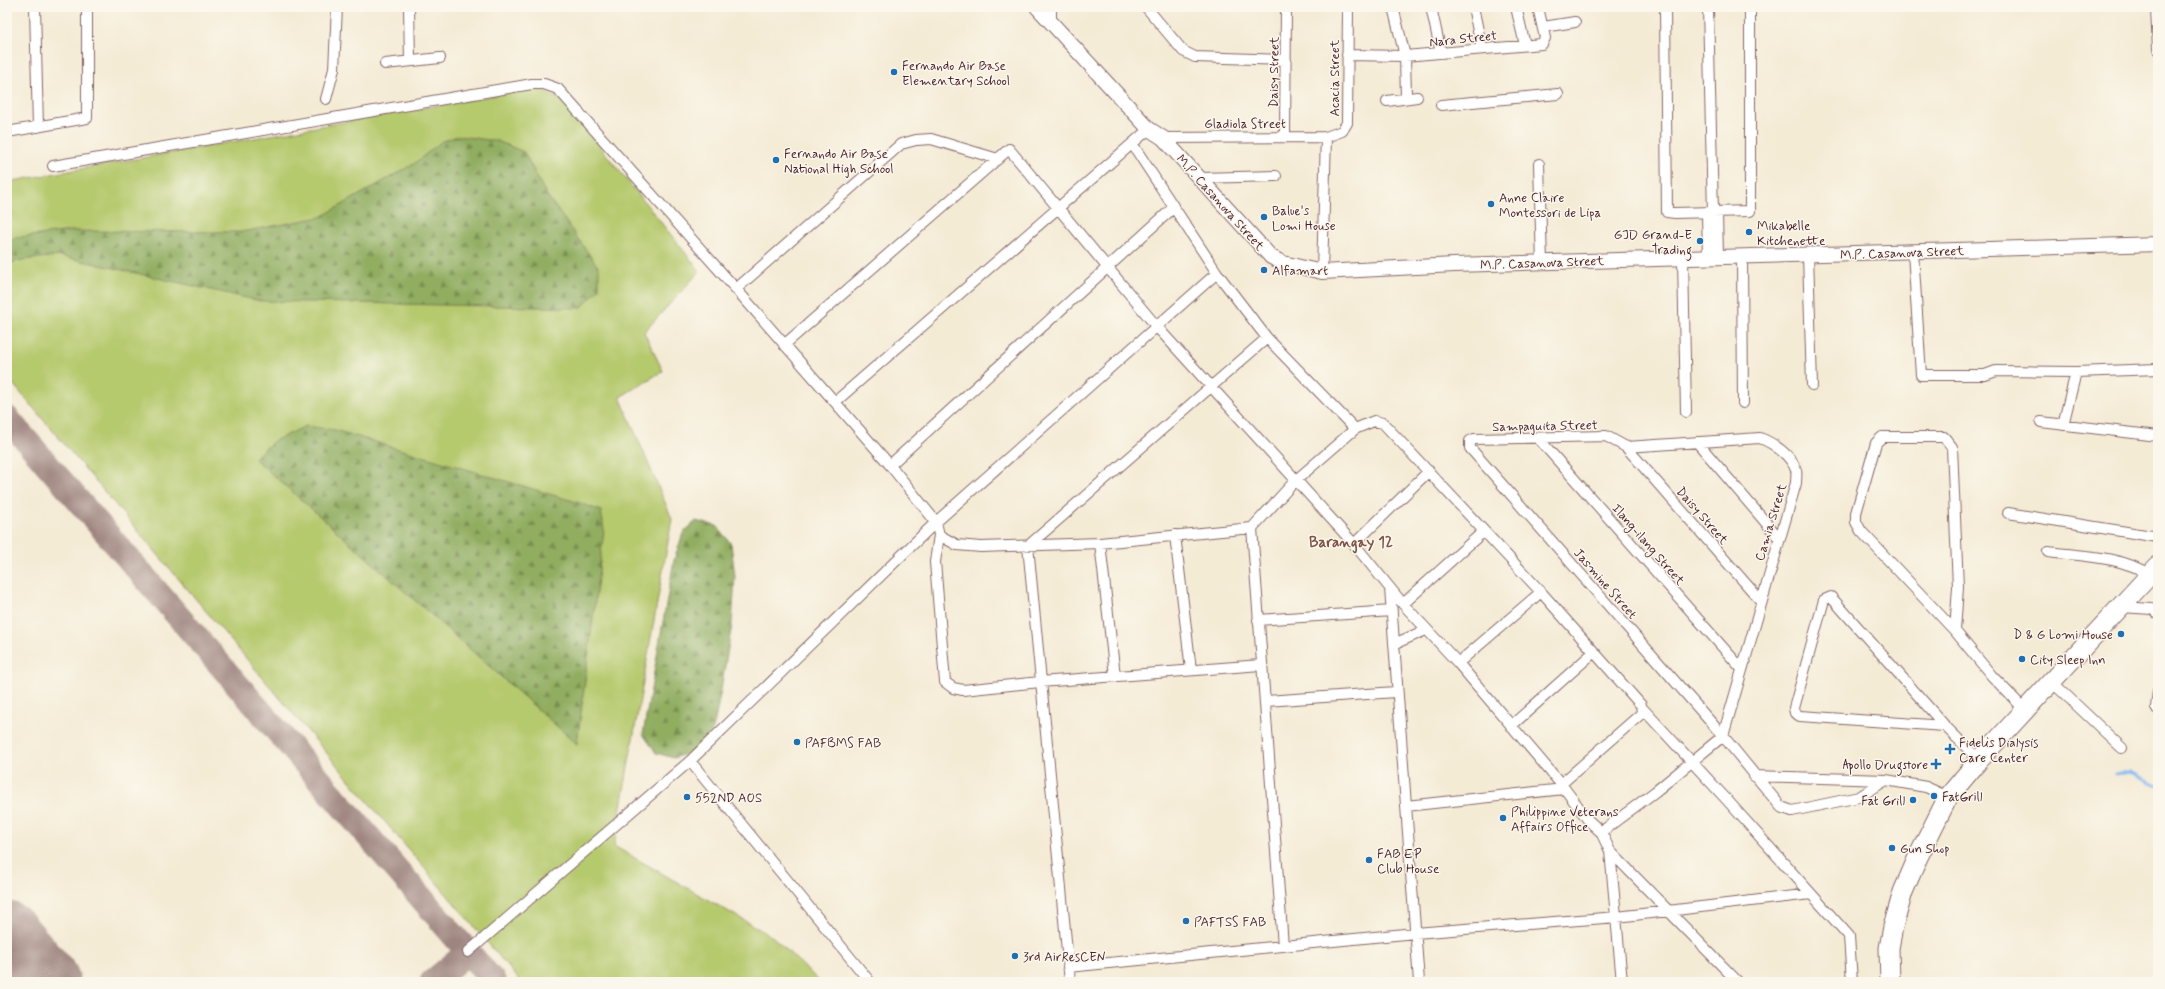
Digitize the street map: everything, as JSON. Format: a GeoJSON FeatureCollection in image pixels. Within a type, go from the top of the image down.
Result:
{"type":"FeatureCollection","features":[{"type":"Feature","properties":{"kind":"highway"},"geometry":{"type":"LineString","coordinates":[[1890,982],[1889,948],[1893,927],[1903,892],[1918,857],[1948,798],[1979,760],[2154,570]]}},
{"type":"Feature","properties":{"kind":"street"},"geometry":{"type":"LineString","coordinates":[[35,7],[38,127]]}},
{"type":"Feature","properties":{"kind":"street"},"geometry":{"type":"LineString","coordinates":[[7,132],[87,118],[87,7]]}},
{"type":"Feature","properties":{"kind":"street"},"geometry":{"type":"LineString","coordinates":[[326,99],[334,69],[337,7]]}},
{"type":"Feature","properties":{"kind":"street"},"geometry":{"type":"LineString","coordinates":[[410,7],[410,61]]}},
{"type":"Feature","properties":{"kind":"street","name":"M.P. Casanova Street"},"geometry":{"type":"LineString","coordinates":[[1037,7],[1149,129],[1163,138],[1271,256],[1283,263],[1322,272],[1454,265],[2158,244]]}},
{"type":"Feature","properties":{"kind":"street"},"geometry":{"type":"LineString","coordinates":[[1051,7],[1051,22]]}},
{"type":"Feature","properties":{"kind":"street"},"geometry":{"type":"LineString","coordinates":[[1146,7],[1184,51],[1195,57],[1286,60]]}},
{"type":"Feature","properties":{"kind":"street","name":"Daisy Street"},"geometry":{"type":"LineString","coordinates":[[1285,136],[1286,7]]}},
{"type":"Feature","properties":{"kind":"street","name":"Acacia Street"},"geometry":{"type":"LineString","coordinates":[[1326,137],[1342,131],[1347,123],[1348,7]]}},
{"type":"Feature","properties":{"kind":"street"},"geometry":{"type":"LineString","coordinates":[[1387,100],[1412,98],[1405,56],[1393,7]]}},
{"type":"Feature","properties":{"kind":"street"},"geometry":{"type":"LineString","coordinates":[[1432,7],[1441,53]]}},
{"type":"Feature","properties":{"kind":"street"},"geometry":{"type":"LineString","coordinates":[[1473,7],[1482,49]]}},
{"type":"Feature","properties":{"kind":"street"},"geometry":{"type":"LineString","coordinates":[[1516,7],[1525,45]]}},
{"type":"Feature","properties":{"kind":"street","name":"Nara Street"},"geometry":{"type":"LineString","coordinates":[[1347,55],[1405,56],[1542,44],[1545,38],[1538,7]]}},
{"type":"Feature","properties":{"kind":"street"},"geometry":{"type":"LineString","coordinates":[[1665,7],[1668,212],[1712,213],[1750,211],[1750,7]]}},
{"type":"Feature","properties":{"kind":"street"},"geometry":{"type":"LineString","coordinates":[[1708,7],[1713,257]]}},
{"type":"Feature","properties":{"kind":"street"},"geometry":{"type":"LineString","coordinates":[[2156,7],[2158,49]]}},
{"type":"Feature","properties":{"kind":"street"},"geometry":{"type":"LineString","coordinates":[[1543,27],[1575,22]]}},
{"type":"Feature","properties":{"kind":"street"},"geometry":{"type":"LineString","coordinates":[[385,64],[440,58]]}},
{"type":"Feature","properties":{"kind":"street"},"geometry":{"type":"LineString","coordinates":[[53,166],[333,116],[532,84],[544,84],[558,89],[890,465],[936,522],[939,535],[935,562],[945,682],[953,688],[963,690],[1040,682],[1262,665]]}},
{"type":"Feature","properties":{"kind":"street"},"geometry":{"type":"LineString","coordinates":[[1441,105],[1558,94]]}},
{"type":"Feature","properties":{"kind":"street"},"geometry":{"type":"LineString","coordinates":[[835,402],[1133,145],[1149,129]]}},
{"type":"Feature","properties":{"kind":"street","name":"Gladiola Street"},"geometry":{"type":"LineString","coordinates":[[1163,138],[1285,136],[1326,137]]}},
{"type":"Feature","properties":{"kind":"street"},"geometry":{"type":"LineString","coordinates":[[1322,272],[1326,137]]}},
{"type":"Feature","properties":{"kind":"street"},"geometry":{"type":"LineString","coordinates":[[736,289],[901,144],[916,140],[932,139],[998,159]]}},
{"type":"Feature","properties":{"kind":"street"},"geometry":{"type":"LineString","coordinates":[[1133,145],[1217,273],[1267,338],[1355,429]]}},
{"type":"Feature","properties":{"kind":"street"},"geometry":{"type":"LineString","coordinates":[[784,344],[1009,149],[1058,210],[1157,327],[1295,481],[1354,544],[1403,604],[1458,663],[1562,786],[1589,821],[1601,832],[1610,851],[1738,982]]}},
{"type":"Feature","properties":{"kind":"street"},"geometry":{"type":"LineString","coordinates":[[1539,164],[1542,263]]}},
{"type":"Feature","properties":{"kind":"street"},"geometry":{"type":"LineString","coordinates":[[1200,178],[1276,176]]}},
{"type":"Feature","properties":{"kind":"street"},"geometry":{"type":"LineString","coordinates":[[890,465],[1108,269],[1173,208]]}},
{"type":"Feature","properties":{"kind":"street"},"geometry":{"type":"LineString","coordinates":[[1914,252],[1920,375],[1985,375],[1996,371],[2076,372],[2158,369]]}},
{"type":"Feature","properties":{"kind":"street"},"geometry":{"type":"LineString","coordinates":[[1808,255],[1812,385]]}},
{"type":"Feature","properties":{"kind":"street"},"geometry":{"type":"LineString","coordinates":[[1742,256],[1743,403]]}},
{"type":"Feature","properties":{"kind":"street"},"geometry":{"type":"LineString","coordinates":[[1683,258],[1686,412]]}},
{"type":"Feature","properties":{"kind":"street"},"geometry":{"type":"LineString","coordinates":[[468,952],[690,761],[936,522],[1217,273]]}},
{"type":"Feature","properties":{"kind":"street"},"geometry":{"type":"LineString","coordinates":[[1028,546],[1267,338]]}},
{"type":"Feature","properties":{"kind":"street"},"geometry":{"type":"LineString","coordinates":[[2063,425],[2076,372]]}},
{"type":"Feature","properties":{"kind":"street"},"geometry":{"type":"LineString","coordinates":[[939,535],[957,545],[981,547],[1028,546],[1100,543],[1252,528],[1295,481],[1355,429],[1368,422],[1374,421],[1383,423],[1542,592],[1643,709],[1692,761],[1849,936],[1852,982]]}},
{"type":"Feature","properties":{"kind":"street"},"geometry":{"type":"LineString","coordinates":[[2041,422],[2158,436]]}},
{"type":"Feature","properties":{"kind":"street","name":"Sampaguita Street"},"geometry":{"type":"LineString","coordinates":[[1470,448],[1470,441],[1474,439],[1606,436],[1626,447]]}},
{"type":"Feature","properties":{"kind":"street"},"geometry":{"type":"LineString","coordinates":[[1955,631],[1958,587],[1952,447],[1944,437],[1882,437],[1876,443],[1856,513],[1856,522],[1903,578],[1955,631],[1992,676],[2025,710]]}},
{"type":"Feature","properties":{"kind":"street","name":"Ilang-ilang Street"},"geometry":{"type":"LineString","coordinates":[[1538,438],[1741,668]]}},
{"type":"Feature","properties":{"kind":"street","name":"Camia Street"},"geometry":{"type":"LineString","coordinates":[[1626,447],[1760,438],[1774,444],[1791,461],[1796,470],[1796,483],[1741,668],[1723,736]]}},
{"type":"Feature","properties":{"kind":"street"},"geometry":{"type":"LineString","coordinates":[[1697,442],[1779,538]]}},
{"type":"Feature","properties":{"kind":"street","name":"Daisy Street"},"geometry":{"type":"LineString","coordinates":[[1626,447],[1761,601]]}},
{"type":"Feature","properties":{"kind":"street","name":"Jasmine Street"},"geometry":{"type":"LineString","coordinates":[[1470,448],[1723,736],[1754,776],[1781,807],[1792,811],[1859,796],[1886,780]]}},
{"type":"Feature","properties":{"kind":"street"},"geometry":{"type":"LineString","coordinates":[[1354,544],[1429,471]]}},
{"type":"Feature","properties":{"kind":"street"},"geometry":{"type":"LineString","coordinates":[[2008,513],[2158,537]]}},
{"type":"Feature","properties":{"kind":"street"},"geometry":{"type":"LineString","coordinates":[[1252,528],[1283,946]]}},
{"type":"Feature","properties":{"kind":"street"},"geometry":{"type":"LineString","coordinates":[[1403,604],[1484,531]]}},
{"type":"Feature","properties":{"kind":"street"},"geometry":{"type":"LineString","coordinates":[[1175,535],[1191,670]]}},
{"type":"Feature","properties":{"kind":"street"},"geometry":{"type":"LineString","coordinates":[[1100,543],[1115,676]]}},
{"type":"Feature","properties":{"kind":"street"},"geometry":{"type":"LineString","coordinates":[[1028,546],[1070,982]]}},
{"type":"Feature","properties":{"kind":"street"},"geometry":{"type":"LineString","coordinates":[[2048,552],[2110,560],[2154,570]]}},
{"type":"Feature","properties":{"kind":"street"},"geometry":{"type":"LineString","coordinates":[[1390,588],[1396,692],[1419,982]]}},
{"type":"Feature","properties":{"kind":"street"},"geometry":{"type":"LineString","coordinates":[[1458,663],[1542,592]]}},
{"type":"Feature","properties":{"kind":"street"},"geometry":{"type":"LineString","coordinates":[[1945,726],[1800,716],[1795,713],[1794,708],[1824,600],[1830,597],[1945,726],[1979,760]]}},
{"type":"Feature","properties":{"kind":"street"},"geometry":{"type":"LineString","coordinates":[[2121,607],[2152,609],[2158,614]]}},
{"type":"Feature","properties":{"kind":"street"},"geometry":{"type":"LineString","coordinates":[[1258,620],[1392,611]]}},
{"type":"Feature","properties":{"kind":"street"},"geometry":{"type":"LineString","coordinates":[[1394,644],[1426,630]]}},
{"type":"Feature","properties":{"kind":"street"},"geometry":{"type":"LineString","coordinates":[[1511,726],[1594,652]]}},
{"type":"Feature","properties":{"kind":"street"},"geometry":{"type":"LineString","coordinates":[[2051,681],[2122,748]]}},
{"type":"Feature","properties":{"kind":"street"},"geometry":{"type":"LineString","coordinates":[[2156,708],[2158,691]]}},
{"type":"Feature","properties":{"kind":"street"},"geometry":{"type":"LineString","coordinates":[[1266,701],[1396,692]]}},
{"type":"Feature","properties":{"kind":"street"},"geometry":{"type":"LineString","coordinates":[[1406,806],[1562,786],[1642,713],[1643,709]]}},
{"type":"Feature","properties":{"kind":"street"},"geometry":{"type":"LineString","coordinates":[[1601,832],[1723,736]]}},
{"type":"Feature","properties":{"kind":"street"},"geometry":{"type":"LineString","coordinates":[[690,761],[870,982]]}},
{"type":"Feature","properties":{"kind":"street"},"geometry":{"type":"LineString","coordinates":[[1754,776],[1886,780],[1926,787],[1948,798]]}},
{"type":"Feature","properties":{"kind":"street"},"geometry":{"type":"LineString","coordinates":[[1610,851],[1622,982]]}},
{"type":"Feature","properties":{"kind":"street"},"geometry":{"type":"LineString","coordinates":[[1068,967],[1416,933],[1617,917],[1811,894]]}},
{"type":"Feature","properties":{"kind":"green space"},"geometry":{"type":"Polygon","coordinates":[[[529,89],[545,91],[565,103],[700,271],[644,332],[663,371],[620,397],[672,519],[614,846],[773,937],[820,982],[521,982],[7,377],[7,182],[529,89]]]}},
{"type":"Feature","properties":{"kind":"green space"},"geometry":{"type":"Polygon","coordinates":[[[458,136],[497,141],[524,152],[546,194],[599,268],[599,289],[581,308],[260,301],[60,256],[22,260],[7,264],[7,240],[13,238],[71,231],[241,232],[321,217],[415,163],[442,141],[458,136]]]}},
{"type":"Feature","properties":{"kind":"green space"},"geometry":{"type":"Polygon","coordinates":[[[306,426],[335,430],[583,504],[601,511],[604,530],[577,744],[254,458],[274,441],[306,426]]]}},
{"type":"Feature","properties":{"kind":"green space"},"geometry":{"type":"Polygon","coordinates":[[[696,521],[717,526],[731,544],[735,576],[732,625],[713,730],[698,749],[674,758],[656,753],[643,734],[674,560],[683,533],[696,521]]]}},
{"type":"Feature","properties":{"kind":"waterway"},"geometry":{"type":"LineString","coordinates":[[2115,774],[2131,772],[2158,785]]}},
{"type":"Feature","properties":{"kind":"taxiway"},"geometry":{"type":"LineString","coordinates":[[7,418],[494,982]]}},
{"type":"Feature","properties":{"kind":"taxiway"},"geometry":{"type":"LineString","coordinates":[[432,982],[468,952]]}},
{"type":"Feature","properties":{"kind":"runway"},"geometry":{"type":"LineString","coordinates":[[7,933],[49,982]]}},
{"type":"Feature","properties":{"kind":"place","name":"Fernando Air Base Elementary School"},"geometry":{"type":"Point","coordinates":[894,72]}},
{"type":"Feature","properties":{"kind":"place","name":"Fernando Air Base National High School"},"geometry":{"type":"Point","coordinates":[776,160]}},
{"type":"Feature","properties":{"kind":"place","name":"Anne Claire Montessori de Lipa"},"geometry":{"type":"Point","coordinates":[1491,204]}},
{"type":"Feature","properties":{"kind":"place","name":"Balue's Lomi House"},"geometry":{"type":"Point","coordinates":[1264,217]}},
{"type":"Feature","properties":{"kind":"place","name":"Mikabelle Kitchenette"},"geometry":{"type":"Point","coordinates":[1749,232]}},
{"type":"Feature","properties":{"kind":"place","name":"GJD Grand-E Trading"},"geometry":{"type":"Point","coordinates":[1700,241]}},
{"type":"Feature","properties":{"kind":"place","name":"Alfamart"},"geometry":{"type":"Point","coordinates":[1264,270]}},
{"type":"Feature","properties":{"kind":"place","name":"D & G Lomi House"},"geometry":{"type":"Point","coordinates":[2121,634]}},
{"type":"Feature","properties":{"kind":"place","name":"City Sleep Inn"},"geometry":{"type":"Point","coordinates":[2022,659]}},
{"type":"Feature","properties":{"kind":"place","name":"PAFBMS FAB"},"geometry":{"type":"Point","coordinates":[797,742]}},
{"type":"Feature","properties":{"kind":"place","name":"Fidelis Dialysis Care Center"},"geometry":{"type":"Point","coordinates":[1950,749]}},
{"type":"Feature","properties":{"kind":"place","name":"Apollo Drugstore"},"geometry":{"type":"Point","coordinates":[1936,764]}},
{"type":"Feature","properties":{"kind":"place","name":"FatGrill"},"geometry":{"type":"Point","coordinates":[1934,796]}},
{"type":"Feature","properties":{"kind":"place","name":"552ND AOS"},"geometry":{"type":"Point","coordinates":[687,797]}},
{"type":"Feature","properties":{"kind":"place","name":"Fat Grill"},"geometry":{"type":"Point","coordinates":[1913,800]}},
{"type":"Feature","properties":{"kind":"place","name":"Philippine Veterans Affairs Office"},"geometry":{"type":"Point","coordinates":[1503,818]}},
{"type":"Feature","properties":{"kind":"place","name":"Gun Shop"},"geometry":{"type":"Point","coordinates":[1892,848]}},
{"type":"Feature","properties":{"kind":"place","name":"FAB EP Club House"},"geometry":{"type":"Point","coordinates":[1369,860]}},
{"type":"Feature","properties":{"kind":"place","name":"PAFTSS FAB"},"geometry":{"type":"Point","coordinates":[1186,921]}},
{"type":"Feature","properties":{"kind":"place","name":"3rd AirResCEN"},"geometry":{"type":"Point","coordinates":[1015,956]}},
{"type":"Feature","properties":{"kind":"district","name":"Barangay 12"},"geometry":{"type":"Point","coordinates":[1351,542]}}]}
